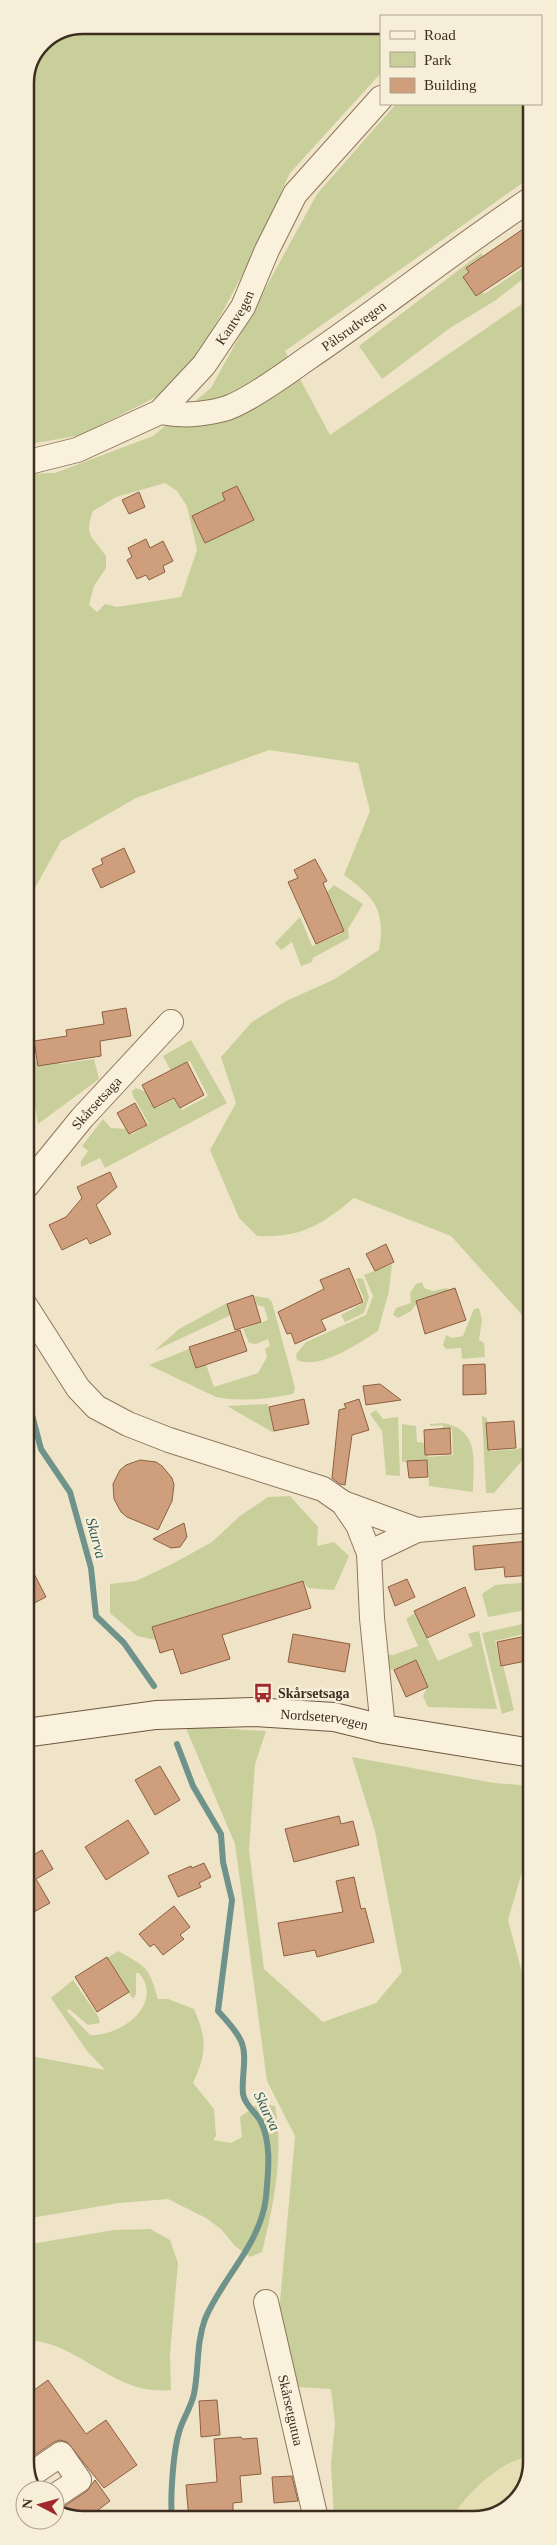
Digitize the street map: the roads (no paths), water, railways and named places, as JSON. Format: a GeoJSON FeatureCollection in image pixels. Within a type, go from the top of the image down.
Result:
{"type":"FeatureCollection","features":[{"type":"Feature","properties":{"kind":"main road","name":"Nordsetervegen"},"geometry":{"type":"LineString","coordinates":[[34,1732],[147,1716],[213,1712],[334,1717],[383,1729],[523,1752]]}},
{"type":"Feature","properties":{"kind":"street","name":"Kantvegen"},"geometry":{"type":"LineString","coordinates":[[34,461],[77,450],[160,412],[204,365],[244,307],[267,250],[295,194],[380,99]]}},
{"type":"Feature","properties":{"kind":"street","name":"Pålsrudvegen"},"geometry":{"type":"LineString","coordinates":[[160,412],[183,416],[226,409],[276,380],[344,334],[417,278],[523,205]]}},
{"type":"Feature","properties":{"kind":"street","name":"Skårsetsaga"},"geometry":{"type":"LineString","coordinates":[[34,1177],[82,1118],[172,1022]]}},
{"type":"Feature","properties":{"kind":"street"},"geometry":{"type":"LineString","coordinates":[[34,1319],[78,1388],[96,1407],[128,1424],[169,1440],[323,1489],[343,1503],[417,1530]]}},
{"type":"Feature","properties":{"kind":"street"},"geometry":{"type":"LineString","coordinates":[[343,1503],[358,1525],[369,1553],[372,1618],[383,1729]]}},
{"type":"Feature","properties":{"kind":"street"},"geometry":{"type":"LineString","coordinates":[[369,1553],[417,1530],[523,1521]]}},
{"type":"Feature","properties":{"kind":"street","name":"Skårsetgutua"},"geometry":{"type":"LineString","coordinates":[[266,2302],[314,2511]]}},
{"type":"Feature","properties":{"kind":"street"},"geometry":{"type":"LineString","coordinates":[[38,2479],[61,2454],[79,2480],[65,2489]]}},
{"type":"Feature","properties":{"kind":"waterway","name":"Skurva"},"geometry":{"type":"LineString","coordinates":[[34,1422],[41,1449],[70,1492],[91,1568],[96,1616],[124,1643],[154,1686]]}},
{"type":"Feature","properties":{"kind":"waterway","name":"Skurva"},"geometry":{"type":"LineString","coordinates":[[171,2511],[176,2449],[180,2429],[194,2394],[202,2328],[212,2304],[257,2230],[263,2214],[268,2178],[267,2140],[259,2118],[246,2102],[243,2094],[243,2047],[234,2029],[218,2011],[232,1900],[223,1862],[221,1834],[193,1786],[177,1744]]}},
{"type":"Feature","properties":{"kind":"place","name":"Skårsetsaga"},"geometry":{"type":"Point","coordinates":[263,1693]}}]}
